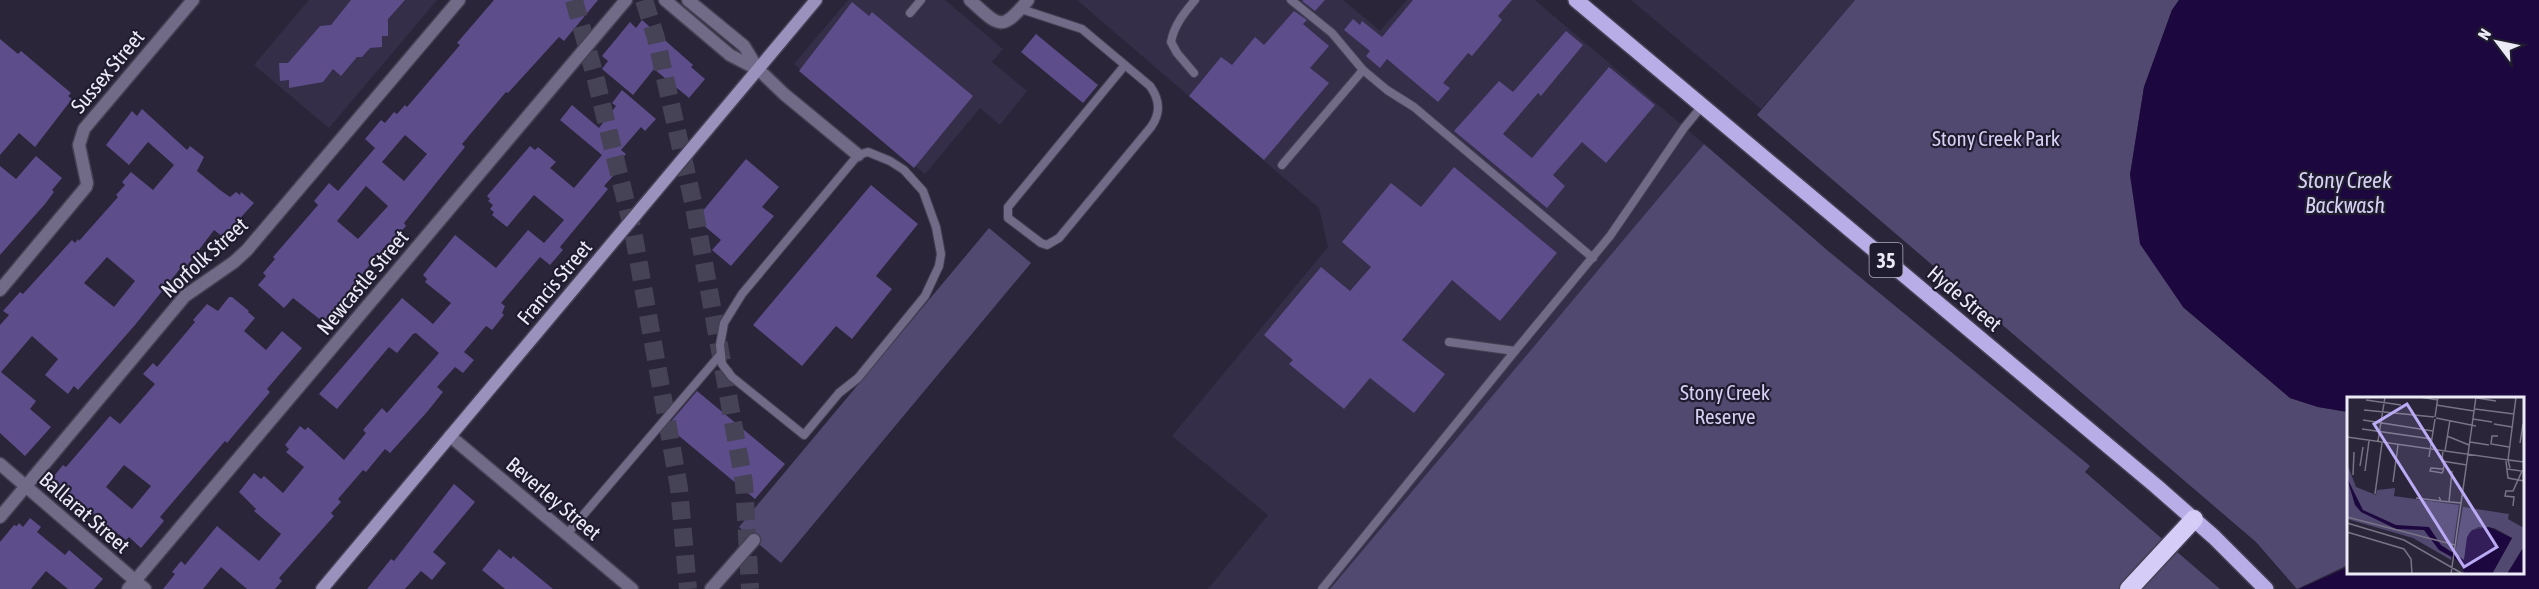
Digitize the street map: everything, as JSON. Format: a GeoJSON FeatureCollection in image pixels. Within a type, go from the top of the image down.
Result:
{"type":"FeatureCollection","features":[{"type":"Feature","properties":{"kind":"highway"},"geometry":{"type":"LineString","coordinates":[[2129,589],[2194,519]]}},
{"type":"Feature","properties":{"kind":"main road","name":"Francis Street"},"geometry":{"type":"LineString","coordinates":[[322,589],[816,0]]}},
{"type":"Feature","properties":{"kind":"main road","name":"Hyde Street"},"geometry":{"type":"LineString","coordinates":[[1578,1],[2194,519],[2266,589]]}},
{"type":"Feature","properties":{"kind":"street","name":"Sussex Street"},"geometry":{"type":"LineString","coordinates":[[0,290],[86,187],[79,145],[84,129],[193,0]]}},
{"type":"Feature","properties":{"kind":"street","name":"Norfolk Street"},"geometry":{"type":"LineString","coordinates":[[0,517],[185,296],[234,262],[247,250],[459,0]]}},
{"type":"Feature","properties":{"kind":"street","name":"Newcastle Street"},"geometry":{"type":"LineString","coordinates":[[136,586],[626,0]]}},
{"type":"Feature","properties":{"kind":"street"},"geometry":{"type":"LineString","coordinates":[[665,0],[730,55],[758,69],[858,155]]}},
{"type":"Feature","properties":{"kind":"street"},"geometry":{"type":"LineString","coordinates":[[688,0],[744,46],[758,69]]}},
{"type":"Feature","properties":{"kind":"street"},"geometry":{"type":"LineString","coordinates":[[970,0],[994,21],[1005,23],[1011,20],[1024,4]]}},
{"type":"Feature","properties":{"kind":"street","name":"Beverley Street"},"geometry":{"type":"LineString","coordinates":[[450,436],[632,589]]}},
{"type":"Feature","properties":{"kind":"street","name":"Ballarat Street"},"geometry":{"type":"LineString","coordinates":[[0,464],[136,586]]}},
{"type":"Feature","properties":{"kind":"street"},"geometry":{"type":"LineString","coordinates":[[711,589],[754,540]]}},
{"type":"Feature","properties":{"kind":"lane"},"geometry":{"type":"LineString","coordinates":[[910,13],[921,0]]}},
{"type":"Feature","properties":{"kind":"lane"},"geometry":{"type":"LineString","coordinates":[[1194,73],[1171,42],[1172,33],[1183,14],[1196,0]]}},
{"type":"Feature","properties":{"kind":"lane"},"geometry":{"type":"LineString","coordinates":[[1291,0],[1332,33],[1362,70],[1387,90],[1414,107],[1593,258]]}},
{"type":"Feature","properties":{"kind":"lane"},"geometry":{"type":"LineString","coordinates":[[1024,4],[1082,29],[1125,65],[1155,93],[1159,108],[1155,120],[1059,238],[1047,245],[1041,243],[1008,218],[1008,207],[1125,65]]}},
{"type":"Feature","properties":{"kind":"lane"},"geometry":{"type":"LineString","coordinates":[[1282,165],[1362,70]]}},
{"type":"Feature","properties":{"kind":"lane"},"geometry":{"type":"LineString","coordinates":[[1322,589],[1593,258],[1684,128],[1702,106]]}},
{"type":"Feature","properties":{"kind":"lane"},"geometry":{"type":"LineString","coordinates":[[868,152],[890,161],[913,178],[928,200],[936,226],[941,254],[936,276],[925,296],[858,378],[839,393],[804,435],[732,377],[725,369],[720,355],[721,334],[729,311],[858,155],[868,152]]}},
{"type":"Feature","properties":{"kind":"lane"},"geometry":{"type":"LineString","coordinates":[[1449,342],[1515,351]]}},
{"type":"Feature","properties":{"kind":"lane"},"geometry":{"type":"LineString","coordinates":[[567,534],[720,355]]}},
{"type":"Feature","properties":{"kind":"shaded area"},"geometry":{"type":"Polygon","coordinates":[[[309,0],[437,0],[329,128],[254,65],[309,0]]]}},
{"type":"Feature","properties":{"kind":"shaded area"},"geometry":{"type":"Polygon","coordinates":[[[848,0],[945,0],[1003,49],[992,62],[1027,91],[1000,125],[980,108],[925,174],[794,64],[848,0]]]}},
{"type":"Feature","properties":{"kind":"shaded area"},"geometry":{"type":"Polygon","coordinates":[[[1077,0],[1343,0],[1380,31],[1407,0],[1535,0],[1704,144],[1330,589],[1208,589],[1268,515],[1172,436],[1328,247],[1319,208],[1077,0]]]}},
{"type":"Feature","properties":{"kind":"shaded area"},"geometry":{"type":"Polygon","coordinates":[[[1631,0],[1855,0],[1761,109],[1631,0]]]}},
{"type":"Feature","properties":{"kind":"green space","name":"Stony Creek Park"},"geometry":{"type":"Polygon","coordinates":[[[1855,0],[2179,0],[2172,10],[2144,87],[2130,175],[2183,307],[2290,398],[2318,407],[2347,412],[2347,565],[2297,589],[2256,542],[1757,115],[1855,0]]]}},
{"type":"Feature","properties":{"kind":"green space","name":"Stony Creek Reserve"},"geometry":{"type":"Polygon","coordinates":[[[1704,144],[1827,250],[2090,466],[2085,472],[2220,589],[1330,589],[1704,144]]]}},
{"type":"Feature","properties":{"kind":"green space"},"geometry":{"type":"Polygon","coordinates":[[[989,228],[1031,263],[781,563],[739,527],[989,228]]]}},
{"type":"Feature","properties":{"kind":"water","name":"Stony Creek Backwash"},"geometry":{"type":"Polygon","coordinates":[[[2179,0],[2539,0],[2539,589],[2299,589],[2347,567],[2347,574],[2524,574],[2524,397],[2347,397],[2347,412],[2318,407],[2290,398],[2183,307],[2140,244],[2130,175],[2144,87],[2172,10],[2179,0]]]}},
{"type":"Feature","properties":{"kind":"building"},"geometry":{"type":"Polygon","coordinates":[[[351,0],[405,0],[388,19],[388,36],[382,36],[382,47],[370,48],[362,57],[357,57],[341,76],[333,69],[323,82],[289,88],[289,80],[280,81],[279,63],[288,63],[320,26],[331,25],[351,0]]]}},
{"type":"Feature","properties":{"kind":"building"},"geometry":{"type":"Polygon","coordinates":[[[494,0],[598,0],[564,41],[559,37],[508,93],[506,92],[462,144],[465,147],[404,223],[406,226],[387,244],[350,289],[338,306],[341,309],[327,325],[293,298],[284,308],[258,285],[266,276],[263,273],[275,259],[273,257],[318,205],[314,201],[329,183],[338,191],[375,148],[365,139],[381,120],[385,123],[394,112],[397,114],[405,105],[407,107],[460,45],[457,43],[494,0]],[[405,135],[382,162],[404,181],[427,154],[405,135]],[[366,186],[337,221],[358,239],[388,206],[366,186]]]}},
{"type":"Feature","properties":{"kind":"building"},"geometry":{"type":"Polygon","coordinates":[[[1325,0],[1315,11],[1302,1],[1325,0]]]}},
{"type":"Feature","properties":{"kind":"building"},"geometry":{"type":"Polygon","coordinates":[[[1413,0],[1512,0],[1498,16],[1502,20],[1472,56],[1468,53],[1443,83],[1450,88],[1438,102],[1387,59],[1380,68],[1366,56],[1370,51],[1344,30],[1353,19],[1360,25],[1362,21],[1382,37],[1413,0]]]}},
{"type":"Feature","properties":{"kind":"building"},"geometry":{"type":"Polygon","coordinates":[[[852,2],[869,16],[872,12],[973,96],[914,168],[799,71],[852,2]]]}},
{"type":"Feature","properties":{"kind":"building"},"geometry":{"type":"Polygon","coordinates":[[[1294,11],[1307,20],[1303,24],[1329,46],[1310,68],[1329,83],[1264,160],[1189,96],[1221,57],[1232,65],[1255,37],[1264,45],[1294,11]]]}},
{"type":"Feature","properties":{"kind":"building"},"geometry":{"type":"Polygon","coordinates":[[[642,20],[693,65],[691,67],[705,79],[689,98],[654,69],[633,95],[602,69],[608,61],[602,56],[630,22],[636,28],[642,20]]]}},
{"type":"Feature","properties":{"kind":"building"},"geometry":{"type":"Polygon","coordinates":[[[1566,31],[1583,45],[1541,96],[1538,93],[1503,134],[1532,158],[1609,67],[1655,105],[1606,163],[1582,142],[1553,175],[1565,186],[1547,208],[1454,131],[1499,81],[1513,92],[1566,31]]]}},
{"type":"Feature","properties":{"kind":"building"},"geometry":{"type":"Polygon","coordinates":[[[1036,34],[1098,85],[1083,103],[1021,52],[1036,34]]]}},
{"type":"Feature","properties":{"kind":"building"},"geometry":{"type":"Polygon","coordinates":[[[0,39],[18,54],[21,51],[71,93],[68,96],[72,99],[35,147],[19,133],[0,155],[0,39]]]}},
{"type":"Feature","properties":{"kind":"building"},"geometry":{"type":"Polygon","coordinates":[[[622,90],[656,119],[645,131],[641,127],[621,150],[626,154],[610,172],[614,175],[604,186],[608,189],[560,247],[563,250],[550,265],[540,257],[501,303],[505,306],[502,313],[504,315],[492,330],[486,326],[464,352],[474,360],[463,373],[455,367],[437,387],[443,392],[427,412],[390,453],[385,449],[366,472],[363,470],[338,499],[341,502],[331,513],[334,516],[279,578],[282,581],[275,589],[247,589],[221,567],[203,589],[163,589],[175,574],[172,572],[181,561],[185,565],[217,526],[259,561],[281,534],[254,511],[256,509],[239,492],[254,473],[261,479],[264,476],[283,493],[304,467],[286,452],[289,449],[285,445],[300,426],[305,430],[308,427],[344,460],[366,433],[363,430],[382,408],[387,413],[439,353],[416,333],[413,334],[397,353],[389,347],[337,409],[319,394],[402,298],[433,324],[451,303],[425,282],[427,279],[423,275],[455,235],[496,268],[528,230],[544,243],[564,220],[534,195],[507,227],[492,215],[494,212],[490,209],[493,205],[488,201],[490,199],[487,196],[530,146],[535,150],[538,147],[556,162],[550,168],[574,188],[602,155],[560,120],[572,105],[599,128],[616,106],[612,103],[622,90]]]}},
{"type":"Feature","properties":{"kind":"building"},"geometry":{"type":"Polygon","coordinates":[[[142,109],[187,150],[190,146],[204,157],[197,171],[220,190],[230,197],[236,192],[240,195],[241,192],[254,203],[223,237],[214,230],[186,267],[183,265],[135,325],[78,390],[74,386],[68,394],[45,375],[58,359],[32,336],[1,372],[36,401],[30,409],[51,427],[25,456],[0,433],[0,325],[9,315],[3,311],[20,292],[23,294],[72,240],[75,243],[78,239],[79,241],[118,197],[116,195],[125,185],[122,182],[131,172],[153,190],[174,165],[148,142],[129,165],[106,145],[132,111],[137,116],[142,109]],[[107,257],[84,283],[114,307],[135,281],[107,257]]]}},
{"type":"Feature","properties":{"kind":"building"},"geometry":{"type":"Polygon","coordinates":[[[36,156],[62,178],[52,190],[54,192],[45,204],[0,255],[0,166],[16,179],[36,156]]]}},
{"type":"Feature","properties":{"kind":"building"},"geometry":{"type":"Polygon","coordinates":[[[746,159],[779,187],[762,207],[774,216],[731,266],[712,250],[721,240],[696,219],[746,159]]]}},
{"type":"Feature","properties":{"kind":"building"},"geometry":{"type":"Polygon","coordinates":[[[1454,167],[1557,253],[1500,321],[1452,280],[1402,340],[1445,374],[1414,413],[1370,378],[1344,409],[1289,364],[1293,360],[1264,335],[1321,267],[1350,291],[1371,267],[1342,242],[1391,183],[1421,207],[1454,167]]]}},
{"type":"Feature","properties":{"kind":"building"},"geometry":{"type":"Polygon","coordinates":[[[871,185],[918,224],[876,276],[892,289],[852,339],[836,326],[802,366],[753,325],[871,185]]]}},
{"type":"Feature","properties":{"kind":"building"},"geometry":{"type":"Polygon","coordinates":[[[229,297],[232,297],[255,318],[244,331],[266,350],[282,331],[302,348],[267,389],[270,392],[160,517],[164,521],[141,548],[129,537],[126,540],[50,481],[63,465],[66,467],[110,416],[120,424],[155,384],[143,374],[153,363],[157,367],[207,304],[218,311],[229,297]],[[124,465],[106,487],[132,509],[151,486],[124,465]]]}},
{"type":"Feature","properties":{"kind":"building"},"geometry":{"type":"Polygon","coordinates":[[[697,391],[785,464],[755,499],[667,426],[697,391]]]}},
{"type":"Feature","properties":{"kind":"building"},"geometry":{"type":"Polygon","coordinates":[[[454,484],[475,502],[433,552],[446,563],[432,580],[421,571],[405,589],[367,589],[391,559],[394,561],[454,484]]]}},
{"type":"Feature","properties":{"kind":"building"},"geometry":{"type":"Polygon","coordinates":[[[30,518],[41,527],[37,532],[65,555],[69,550],[103,579],[94,589],[68,589],[46,571],[31,589],[0,589],[0,542],[14,525],[17,526],[19,523],[23,527],[30,518]]]}},
{"type":"Feature","properties":{"kind":"building"},"geometry":{"type":"Polygon","coordinates":[[[499,549],[511,559],[513,556],[553,589],[505,589],[482,570],[499,549]]]}},
{"type":"Feature","properties":{"kind":"tunnel"},"geometry":{"type":"LineString","coordinates":[[574,0],[633,231],[679,488],[688,589]]}},
{"type":"Feature","properties":{"kind":"tunnel"},"geometry":{"type":"LineString","coordinates":[[644,0],[656,38],[693,202],[744,483],[750,589]]}}]}
